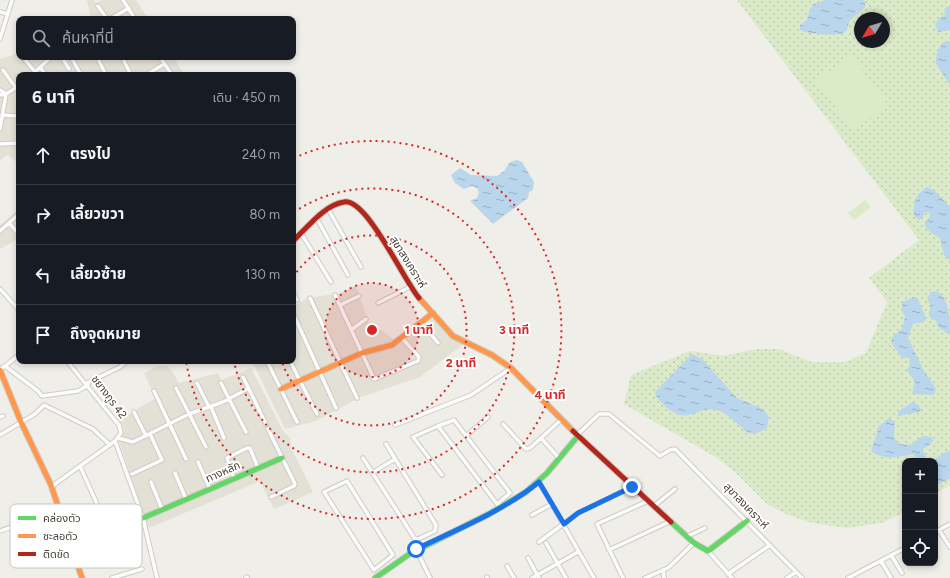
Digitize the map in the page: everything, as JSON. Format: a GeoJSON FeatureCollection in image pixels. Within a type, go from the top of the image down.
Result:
{"type":"FeatureCollection","features":[{"type":"Feature","properties":{"kind":"street"},"geometry":{"type":"LineString","coordinates":[[0,39],[12,0]]}},
{"type":"Feature","properties":{"kind":"street"},"geometry":{"type":"LineString","coordinates":[[123,0],[134,16]]}},
{"type":"Feature","properties":{"kind":"street"},"geometry":{"type":"LineString","coordinates":[[98,6],[105,16]]}},
{"type":"Feature","properties":{"kind":"street"},"geometry":{"type":"LineString","coordinates":[[115,16],[129,8]]}},
{"type":"Feature","properties":{"kind":"street"},"geometry":{"type":"LineString","coordinates":[[0,12],[8,14]]}},
{"type":"Feature","properties":{"kind":"street"},"geometry":{"type":"LineString","coordinates":[[25,60],[35,72],[48,60]]}},
{"type":"Feature","properties":{"kind":"street"},"geometry":{"type":"LineString","coordinates":[[64,60],[69,68]]}},
{"type":"Feature","properties":{"kind":"street"},"geometry":{"type":"LineString","coordinates":[[73,60],[79,72]]}},
{"type":"Feature","properties":{"kind":"street"},"geometry":{"type":"LineString","coordinates":[[98,60],[104,72]]}},
{"type":"Feature","properties":{"kind":"street"},"geometry":{"type":"LineString","coordinates":[[124,60],[130,72]]}},
{"type":"Feature","properties":{"kind":"street"},"geometry":{"type":"LineString","coordinates":[[162,60],[170,72]]}},
{"type":"Feature","properties":{"kind":"street"},"geometry":{"type":"LineString","coordinates":[[151,72],[164,64]]}},
{"type":"Feature","properties":{"kind":"street"},"geometry":{"type":"LineString","coordinates":[[40,67],[44,72]]}},
{"type":"Feature","properties":{"kind":"street"},"geometry":{"type":"LineString","coordinates":[[3,70],[16,85]]}},
{"type":"Feature","properties":{"kind":"street"},"geometry":{"type":"LineString","coordinates":[[0,95],[6,94],[16,88]]}},
{"type":"Feature","properties":{"kind":"street"},"geometry":{"type":"LineString","coordinates":[[0,90],[6,94]]}},
{"type":"Feature","properties":{"kind":"street"},"geometry":{"type":"LineString","coordinates":[[0,129],[6,94]]}},
{"type":"Feature","properties":{"kind":"street"},"geometry":{"type":"LineString","coordinates":[[2,115],[16,116]]}},
{"type":"Feature","properties":{"kind":"street"},"geometry":{"type":"LineString","coordinates":[[0,144],[16,142]]}},
{"type":"Feature","properties":{"kind":"street","name":"สุขาสงเคราะห์"},"geometry":{"type":"LineString","coordinates":[[296,238],[328,209],[343,202],[358,206],[378,232],[410,287],[454,336],[492,355],[512,368],[577,436],[694,543],[708,551]]}},
{"type":"Feature","properties":{"kind":"street"},"geometry":{"type":"LineString","coordinates":[[328,209],[361,267]]}},
{"type":"Feature","properties":{"kind":"street"},"geometry":{"type":"LineString","coordinates":[[0,231],[16,217]]}},
{"type":"Feature","properties":{"kind":"street"},"geometry":{"type":"LineString","coordinates":[[317,219],[348,275]]}},
{"type":"Feature","properties":{"kind":"street"},"geometry":{"type":"LineString","coordinates":[[10,223],[16,230]]}},
{"type":"Feature","properties":{"kind":"street"},"geometry":{"type":"LineString","coordinates":[[301,233],[331,282]]}},
{"type":"Feature","properties":{"kind":"street"},"geometry":{"type":"LineString","coordinates":[[378,303],[410,287]]}},
{"type":"Feature","properties":{"kind":"street"},"geometry":{"type":"LineString","coordinates":[[0,289],[16,307]]}},
{"type":"Feature","properties":{"kind":"street"},"geometry":{"type":"LineString","coordinates":[[335,295],[374,379],[418,360],[419,357],[402,338]]}},
{"type":"Feature","properties":{"kind":"street"},"geometry":{"type":"LineString","coordinates":[[340,305],[359,296]]}},
{"type":"Feature","properties":{"kind":"street"},"geometry":{"type":"LineString","coordinates":[[310,298],[357,398]]}},
{"type":"Feature","properties":{"kind":"street"},"geometry":{"type":"LineString","coordinates":[[281,389],[362,353],[392,345],[433,313]]}},
{"type":"Feature","properties":{"kind":"street"},"geometry":{"type":"LineString","coordinates":[[351,330],[366,319]]}},
{"type":"Feature","properties":{"kind":"street"},"geometry":{"type":"LineString","coordinates":[[296,320],[336,408]]}},
{"type":"Feature","properties":{"kind":"street"},"geometry":{"type":"LineString","coordinates":[[421,322],[438,343]]}},
{"type":"Feature","properties":{"kind":"street"},"geometry":{"type":"LineString","coordinates":[[16,357],[0,370],[21,422],[52,488],[58,504]]}},
{"type":"Feature","properties":{"kind":"street","name":"ชยางกูร 42"},"geometry":{"type":"LineString","coordinates":[[70,364],[119,425],[121,433],[117,440],[138,504]]}},
{"type":"Feature","properties":{"kind":"street"},"geometry":{"type":"LineString","coordinates":[[5,366],[38,391],[42,396],[78,391],[87,384],[124,364]]}},
{"type":"Feature","properties":{"kind":"street"},"geometry":{"type":"LineString","coordinates":[[268,364],[297,422]]}},
{"type":"Feature","properties":{"kind":"street"},"geometry":{"type":"LineString","coordinates":[[292,364],[317,414]]}},
{"type":"Feature","properties":{"kind":"street"},"geometry":{"type":"LineString","coordinates":[[395,425],[471,395],[512,368]]}},
{"type":"Feature","properties":{"kind":"street"},"geometry":{"type":"LineString","coordinates":[[243,377],[266,424]]}},
{"type":"Feature","properties":{"kind":"street"},"geometry":{"type":"LineString","coordinates":[[197,383],[224,438]]}},
{"type":"Feature","properties":{"kind":"street"},"geometry":{"type":"LineString","coordinates":[[221,383],[246,432]]}},
{"type":"Feature","properties":{"kind":"street"},"geometry":{"type":"LineString","coordinates":[[176,388],[206,447]]}},
{"type":"Feature","properties":{"kind":"street"},"geometry":{"type":"LineString","coordinates":[[52,488],[55,484],[117,440],[129,442],[146,436],[168,423],[210,407],[249,388]]}},
{"type":"Feature","properties":{"kind":"street"},"geometry":{"type":"LineString","coordinates":[[154,391],[186,459]]}},
{"type":"Feature","properties":{"kind":"street"},"geometry":{"type":"LineString","coordinates":[[0,435],[35,414],[44,405],[93,429],[110,445]]}},
{"type":"Feature","properties":{"kind":"street"},"geometry":{"type":"LineString","coordinates":[[134,412],[146,436]]}},
{"type":"Feature","properties":{"kind":"street","name":"สุขาสงเคราะห์"},"geometry":{"type":"LineString","coordinates":[[577,436],[599,414],[609,414],[660,456],[670,450],[676,449],[802,578]]}},
{"type":"Feature","properties":{"kind":"street"},"geometry":{"type":"LineString","coordinates":[[466,436],[488,417]]}},
{"type":"Feature","properties":{"kind":"street"},"geometry":{"type":"LineString","coordinates":[[503,424],[526,449],[562,419]]}},
{"type":"Feature","properties":{"kind":"street"},"geometry":{"type":"LineString","coordinates":[[438,426],[497,504],[510,493],[454,420],[438,426],[413,437],[442,475]]}},
{"type":"Feature","properties":{"kind":"street"},"geometry":{"type":"LineString","coordinates":[[268,430],[295,485],[271,497]]}},
{"type":"Feature","properties":{"kind":"street"},"geometry":{"type":"LineString","coordinates":[[132,474],[162,460],[150,434]]}},
{"type":"Feature","properties":{"kind":"street"},"geometry":{"type":"LineString","coordinates":[[375,578],[416,549],[509,503],[539,482],[577,436]]}},
{"type":"Feature","properties":{"kind":"street"},"geometry":{"type":"LineString","coordinates":[[541,438],[559,458]]}},
{"type":"Feature","properties":{"kind":"street"},"geometry":{"type":"LineString","coordinates":[[363,458],[415,539],[418,540],[429,534],[436,529],[436,525],[386,444]]}},
{"type":"Feature","properties":{"kind":"street"},"geometry":{"type":"LineString","coordinates":[[234,478],[228,457],[247,448],[250,448],[258,468]]}},
{"type":"Feature","properties":{"kind":"street","name":"ทางหลัก"},"geometry":{"type":"LineString","coordinates":[[143,518],[282,458]]}},
{"type":"Feature","properties":{"kind":"street"},"geometry":{"type":"LineString","coordinates":[[372,473],[395,459]]}},
{"type":"Feature","properties":{"kind":"street"},"geometry":{"type":"LineString","coordinates":[[198,462],[210,489]]}},
{"type":"Feature","properties":{"kind":"street"},"geometry":{"type":"LineString","coordinates":[[80,466],[97,504]]}},
{"type":"Feature","properties":{"kind":"street"},"geometry":{"type":"LineString","coordinates":[[175,473],[186,499]]}},
{"type":"Feature","properties":{"kind":"street"},"geometry":{"type":"LineString","coordinates":[[347,481],[393,555],[384,562],[374,570],[324,492],[347,481]]}},
{"type":"Feature","properties":{"kind":"street"},"geometry":{"type":"LineString","coordinates":[[151,482],[162,510]]}},
{"type":"Feature","properties":{"kind":"street"},"geometry":{"type":"LineString","coordinates":[[539,482],[594,578]]}},
{"type":"Feature","properties":{"kind":"street"},"geometry":{"type":"LineString","coordinates":[[539,542],[578,513],[632,487]]}},
{"type":"Feature","properties":{"kind":"street"},"geometry":{"type":"LineString","coordinates":[[654,506],[675,488]]}},
{"type":"Feature","properties":{"kind":"street"},"geometry":{"type":"LineString","coordinates":[[505,498],[509,503]]}},
{"type":"Feature","properties":{"kind":"street"},"geometry":{"type":"LineString","coordinates":[[623,578],[597,524],[648,501]]}},
{"type":"Feature","properties":{"kind":"street"},"geometry":{"type":"LineString","coordinates":[[532,515],[552,504]]}},
{"type":"Feature","properties":{"kind":"street","name":"ชยางกูร 42"},"geometry":{"type":"LineString","coordinates":[[142,515],[157,578]]}},
{"type":"Feature","properties":{"kind":"street"},"geometry":{"type":"LineString","coordinates":[[609,550],[671,521]]}},
{"type":"Feature","properties":{"kind":"street"},"geometry":{"type":"LineString","coordinates":[[732,578],[708,551],[747,521]]}},
{"type":"Feature","properties":{"kind":"street"},"geometry":{"type":"LineString","coordinates":[[938,530],[950,524]]}},
{"type":"Feature","properties":{"kind":"street"},"geometry":{"type":"LineString","coordinates":[[0,531],[10,528]]}},
{"type":"Feature","properties":{"kind":"street"},"geometry":{"type":"LineString","coordinates":[[688,536],[705,528]]}},
{"type":"Feature","properties":{"kind":"street"},"geometry":{"type":"LineString","coordinates":[[938,532],[950,547]]}},
{"type":"Feature","properties":{"kind":"street"},"geometry":{"type":"LineString","coordinates":[[429,534],[433,541]]}},
{"type":"Feature","properties":{"kind":"street"},"geometry":{"type":"LineString","coordinates":[[546,543],[566,578]]}},
{"type":"Feature","properties":{"kind":"street"},"geometry":{"type":"LineString","coordinates":[[645,578],[668,568],[694,543]]}},
{"type":"Feature","properties":{"kind":"street"},"geometry":{"type":"LineString","coordinates":[[728,574],[770,545]]}},
{"type":"Feature","properties":{"kind":"street"},"geometry":{"type":"LineString","coordinates":[[416,549],[430,578]]}},
{"type":"Feature","properties":{"kind":"street"},"geometry":{"type":"LineString","coordinates":[[848,578],[902,550]]}},
{"type":"Feature","properties":{"kind":"street"},"geometry":{"type":"LineString","coordinates":[[532,578],[538,576],[578,552]]}},
{"type":"Feature","properties":{"kind":"street"},"geometry":{"type":"LineString","coordinates":[[891,555],[902,573]]}},
{"type":"Feature","properties":{"kind":"street"},"geometry":{"type":"LineString","coordinates":[[528,558],[538,576]]}},
{"type":"Feature","properties":{"kind":"street"},"geometry":{"type":"LineString","coordinates":[[881,561],[891,578]]}},
{"type":"Feature","properties":{"kind":"street"},"geometry":{"type":"LineString","coordinates":[[384,562],[388,568]]}},
{"type":"Feature","properties":{"kind":"street"},"geometry":{"type":"LineString","coordinates":[[507,566],[514,578]]}},
{"type":"Feature","properties":{"kind":"street"},"geometry":{"type":"LineString","coordinates":[[79,568],[82,578]]}},
{"type":"Feature","properties":{"kind":"street"},"geometry":{"type":"LineString","coordinates":[[112,578],[142,569]]}},
{"type":"Feature","properties":{"kind":"street"},"geometry":{"type":"LineString","coordinates":[[663,570],[664,578]]}},
{"type":"Feature","properties":{"kind":"street"},"geometry":{"type":"LineString","coordinates":[[787,578],[796,572]]}},
{"type":"Feature","properties":{"kind":"shaded area"},"geometry":{"type":"Polygon","coordinates":[[[87,0],[94,0],[96,3],[102,0],[136,0],[146,16],[89,16],[87,0]]]}},
{"type":"Feature","properties":{"kind":"shaded area"},"geometry":{"type":"Polygon","coordinates":[[[16,54],[16,60],[175,60],[183,72],[16,72],[16,162],[8,155],[0,160],[0,59],[16,54]]]}},
{"type":"Feature","properties":{"kind":"shaded area"},"geometry":{"type":"Polygon","coordinates":[[[16,212],[16,240],[0,249],[0,225],[16,212]]]}},
{"type":"Feature","properties":{"kind":"shaded area"},"geometry":{"type":"Polygon","coordinates":[[[356,286],[368,321],[395,340],[430,312],[465,343],[420,377],[361,397],[316,421],[285,429],[253,364],[296,364],[296,305],[307,298],[337,294],[356,286]]]}},
{"type":"Feature","properties":{"kind":"shaded area"},"geometry":{"type":"Polygon","coordinates":[[[157,366],[166,366],[170,368],[179,383],[218,373],[221,380],[251,368],[283,431],[290,438],[291,448],[313,492],[274,509],[260,481],[149,528],[142,504],[119,441],[123,438],[124,428],[119,420],[156,398],[144,373],[157,366]]]}},
{"type":"Feature","properties":{"kind":"green space"},"geometry":{"type":"Polygon","coordinates":[[[737,0],[950,0],[950,485],[938,492],[938,458],[902,458],[902,513],[881,523],[846,528],[813,523],[788,515],[767,504],[733,470],[717,458],[624,404],[631,375],[690,351],[723,356],[757,349],[779,349],[811,362],[845,362],[866,353],[887,302],[869,278],[919,240],[737,0]]]}},
{"type":"Feature","properties":{"kind":"green space"},"geometry":{"type":"Polygon","coordinates":[[[851,55],[888,105],[853,131],[816,81],[851,55]]]}},
{"type":"Feature","properties":{"kind":"green space"},"geometry":{"type":"Polygon","coordinates":[[[865,200],[871,207],[854,220],[848,213],[865,200]]]}},
{"type":"Feature","properties":{"kind":"water"},"geometry":{"type":"Polygon","coordinates":[[[825,0],[863,0],[865,2],[865,7],[860,12],[854,12],[854,17],[849,22],[846,31],[842,34],[809,33],[800,30],[800,25],[806,21],[812,5],[825,0]]]}},
{"type":"Feature","properties":{"kind":"water"},"geometry":{"type":"Polygon","coordinates":[[[947,6],[950,7],[950,30],[938,32],[935,24],[945,15],[944,10],[947,6]]]}},
{"type":"Feature","properties":{"kind":"water"},"geometry":{"type":"Polygon","coordinates":[[[950,41],[950,85],[937,66],[936,61],[938,51],[942,43],[950,41]]]}},
{"type":"Feature","properties":{"kind":"water"},"geometry":{"type":"Polygon","coordinates":[[[517,160],[522,162],[534,182],[533,190],[529,192],[528,198],[493,224],[470,201],[477,198],[479,192],[477,188],[472,186],[464,189],[455,183],[451,175],[460,168],[471,175],[497,176],[504,171],[510,162],[517,160]]]}},
{"type":"Feature","properties":{"kind":"water"},"geometry":{"type":"Polygon","coordinates":[[[927,187],[935,191],[950,207],[950,261],[944,255],[940,238],[925,227],[930,213],[925,212],[923,217],[919,220],[914,216],[914,207],[917,196],[927,187]]]}},
{"type":"Feature","properties":{"kind":"water"},"geometry":{"type":"Polygon","coordinates":[[[936,291],[941,294],[947,304],[950,335],[939,328],[936,321],[930,318],[929,312],[931,306],[927,298],[931,292],[936,291]]]}},
{"type":"Feature","properties":{"kind":"water"},"geometry":{"type":"Polygon","coordinates":[[[913,297],[918,299],[926,318],[924,322],[913,324],[908,338],[923,369],[936,389],[934,395],[912,394],[915,382],[907,370],[910,365],[909,358],[901,357],[891,342],[893,336],[902,329],[905,316],[901,310],[903,302],[913,297]]]}},
{"type":"Feature","properties":{"kind":"water"},"geometry":{"type":"Polygon","coordinates":[[[692,354],[702,359],[737,398],[763,409],[769,417],[767,428],[755,434],[749,433],[729,417],[716,410],[709,409],[692,414],[681,415],[674,413],[666,407],[655,392],[692,354]]]}},
{"type":"Feature","properties":{"kind":"water"},"geometry":{"type":"Polygon","coordinates":[[[912,402],[919,405],[921,410],[919,412],[898,416],[898,412],[912,402]]]}},
{"type":"Feature","properties":{"kind":"water"},"geometry":{"type":"Polygon","coordinates":[[[889,418],[895,423],[894,437],[899,444],[910,445],[923,436],[932,437],[933,440],[931,444],[923,449],[926,458],[917,458],[913,454],[887,457],[871,451],[879,426],[889,418]]]}},
{"type":"Feature","properties":{"kind":"water"},"geometry":{"type":"Polygon","coordinates":[[[950,450],[950,478],[938,484],[938,458],[936,458],[950,450]]]}},
{"type":"Feature","properties":{"kind":"traffic: fast"},"geometry":{"type":"LineString","coordinates":[[375,578],[411,553],[489,514],[526,492],[547,473],[578,436]]}},
{"type":"Feature","properties":{"kind":"traffic: fast"},"geometry":{"type":"LineString","coordinates":[[143,518],[282,458]]}},
{"type":"Feature","properties":{"kind":"traffic: fast"},"geometry":{"type":"LineString","coordinates":[[671,522],[694,543],[708,551],[747,521]]}},
{"type":"Feature","properties":{"kind":"traffic: slow"},"geometry":{"type":"LineString","coordinates":[[419,298],[453,336],[492,355],[511,368],[573,431]]}},
{"type":"Feature","properties":{"kind":"traffic: slow"},"geometry":{"type":"LineString","coordinates":[[281,389],[362,353],[392,345],[433,313]]}},
{"type":"Feature","properties":{"kind":"traffic: slow"},"geometry":{"type":"LineString","coordinates":[[0,370],[21,422],[51,485],[57,504]]}},
{"type":"Feature","properties":{"kind":"traffic: slow"},"geometry":{"type":"LineString","coordinates":[[79,568],[82,578]]}},
{"type":"Feature","properties":{"kind":"traffic: jam"},"geometry":{"type":"LineString","coordinates":[[296,238],[323,212],[337,204],[344,202],[353,204],[374,226],[419,298]]}},
{"type":"Feature","properties":{"kind":"traffic: jam"},"geometry":{"type":"LineString","coordinates":[[573,431],[671,522]]}},
{"type":"Feature","properties":{"kind":"route"},"geometry":{"type":"LineString","coordinates":[[416,549],[458,530],[509,503],[539,482],[564,524],[570,518],[589,507],[632,487]]}}]}
